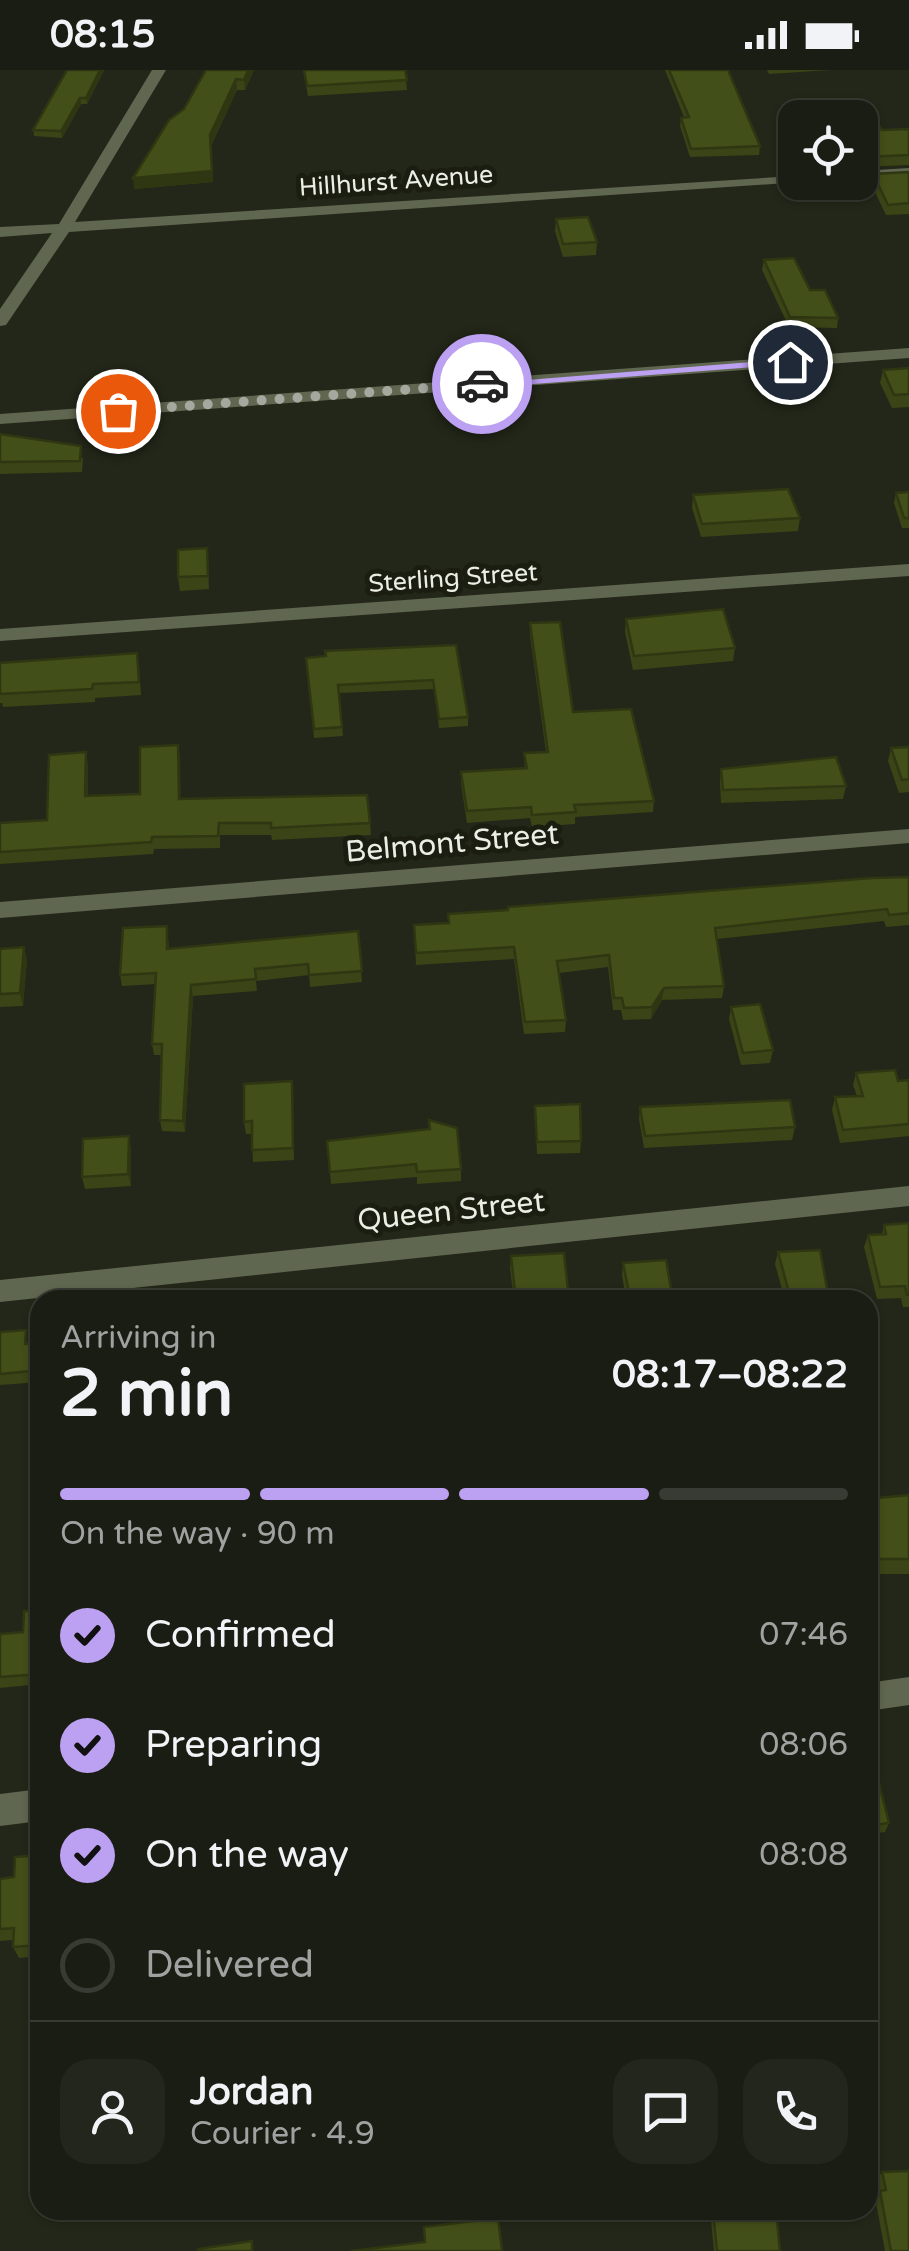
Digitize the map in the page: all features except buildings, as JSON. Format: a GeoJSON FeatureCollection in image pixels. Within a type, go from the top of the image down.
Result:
{"type":"FeatureCollection","features":[{"type":"Feature","properties":{"kind":"street"},"geometry":{"type":"LineString","coordinates":[[0,321],[64,228],[159,70]]}},
{"type":"Feature","properties":{"kind":"street"},"geometry":{"type":"LineString","coordinates":[[878,175],[909,173]]}},
{"type":"Feature","properties":{"kind":"street","name":"Hillhurst Avenue"},"geometry":{"type":"LineString","coordinates":[[0,232],[778,181]]}},
{"type":"Feature","properties":{"kind":"street"},"geometry":{"type":"LineString","coordinates":[[0,419],[909,354]]}},
{"type":"Feature","properties":{"kind":"street","name":"Sterling Street"},"geometry":{"type":"LineString","coordinates":[[0,635],[909,570]]}},
{"type":"Feature","properties":{"kind":"street","name":"Belmont Street"},"geometry":{"type":"LineString","coordinates":[[0,910],[909,836]]}},
{"type":"Feature","properties":{"kind":"street","name":"Queen Street"},"geometry":{"type":"LineString","coordinates":[[0,1291],[909,1196]]}},
{"type":"Feature","properties":{"kind":"street"},"geometry":{"type":"LineString","coordinates":[[878,1696],[909,1692]]}},
{"type":"Feature","properties":{"kind":"street"},"geometry":{"type":"LineString","coordinates":[[0,1810],[30,1806]]}},
{"type":"Feature","properties":{"kind":"way so far"},"geometry":{"type":"LineString","coordinates":[[118,411],[482,384]]}},
{"type":"Feature","properties":{"kind":"route"},"geometry":{"type":"LineString","coordinates":[[482,384],[790,362]]}}]}
